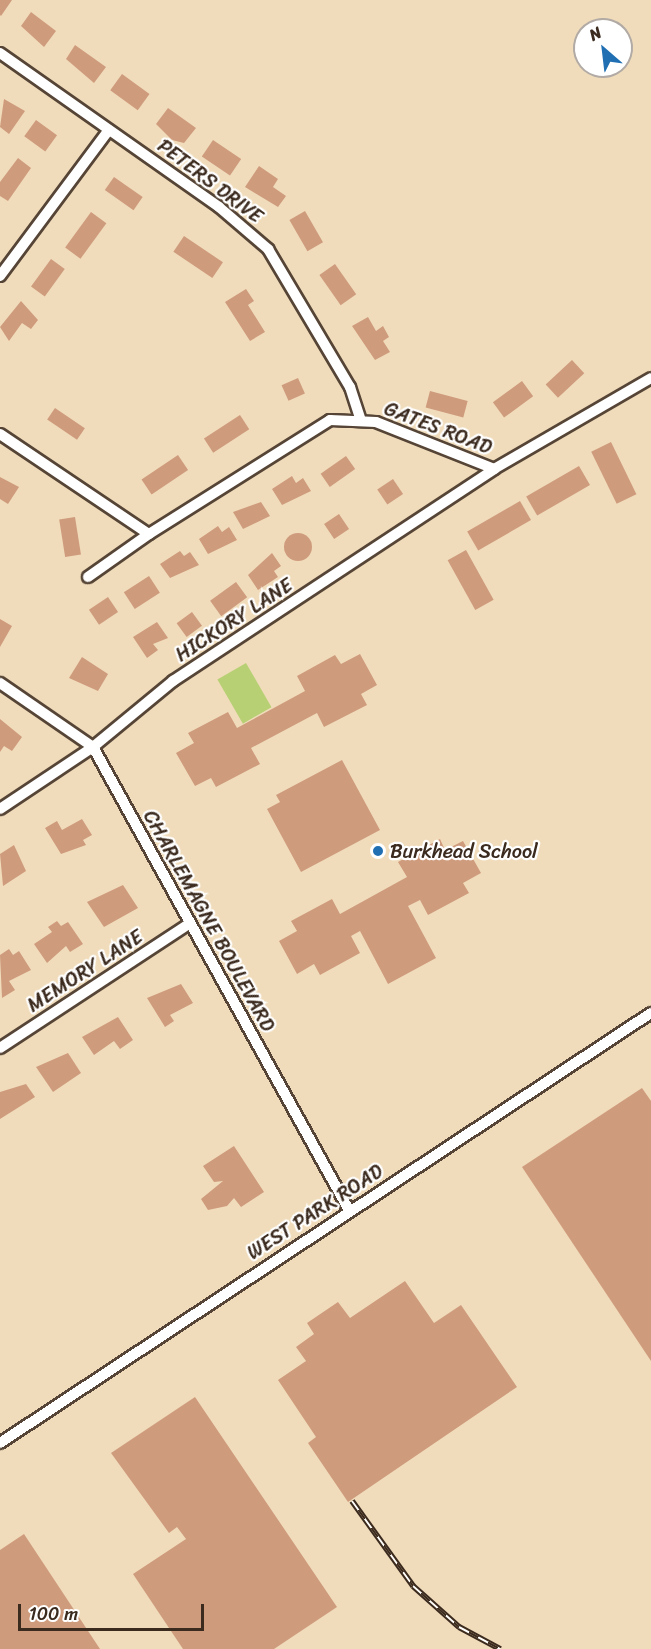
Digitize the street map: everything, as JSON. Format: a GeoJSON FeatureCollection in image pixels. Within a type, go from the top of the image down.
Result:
{"type":"FeatureCollection","features":[{"type":"Feature","properties":{"kind":"street","name":"PETERS DRIVE"},"geometry":{"type":"LineString","coordinates":[[0,53],[228,213],[267,249],[350,387],[360,418]]}},
{"type":"Feature","properties":{"kind":"street"},"geometry":{"type":"LineString","coordinates":[[0,276],[109,130]]}},
{"type":"Feature","properties":{"kind":"street","name":"GATES ROAD"},"geometry":{"type":"LineString","coordinates":[[88,577],[149,534],[316,426],[360,418],[494,469],[651,378]]}},
{"type":"Feature","properties":{"kind":"street"},"geometry":{"type":"LineString","coordinates":[[0,434],[149,534]]}},
{"type":"Feature","properties":{"kind":"street","name":"HICKORY LANE"},"geometry":{"type":"LineString","coordinates":[[0,809],[93,747],[173,681],[494,469]]}},
{"type":"Feature","properties":{"kind":"street","name":"CHARLEMAGNE BOULEVARD"},"geometry":{"type":"LineString","coordinates":[[0,683],[93,747],[349,1210]]}},
{"type":"Feature","properties":{"kind":"street","name":"MEMORY LANE"},"geometry":{"type":"LineString","coordinates":[[0,1048],[190,923]]}},
{"type":"Feature","properties":{"kind":"street","name":"WEST PARK ROAD"},"geometry":{"type":"LineString","coordinates":[[0,1443],[349,1210],[651,1013]]}},
{"type":"Feature","properties":{"kind":"green space"},"geometry":{"type":"Polygon","coordinates":[[[246,663],[272,707],[243,724],[217,680],[246,663]]]}},
{"type":"Feature","properties":{"kind":"building"},"geometry":{"type":"Polygon","coordinates":[[[0,0],[12,0],[1,16],[0,15],[0,0]]]}},
{"type":"Feature","properties":{"kind":"building"},"geometry":{"type":"Polygon","coordinates":[[[31,12],[56,31],[44,47],[21,26],[31,12]]]}},
{"type":"Feature","properties":{"kind":"building"},"geometry":{"type":"Polygon","coordinates":[[[75,45],[106,67],[94,83],[66,59],[75,45]]]}},
{"type":"Feature","properties":{"kind":"building"},"geometry":{"type":"Polygon","coordinates":[[[122,74],[150,94],[138,110],[110,90],[122,74]]]}},
{"type":"Feature","properties":{"kind":"building"},"geometry":{"type":"Polygon","coordinates":[[[4,99],[25,111],[9,134],[0,127],[4,99]]]}},
{"type":"Feature","properties":{"kind":"building"},"geometry":{"type":"Polygon","coordinates":[[[168,108],[196,128],[184,143],[172,140],[156,124],[168,108]]]}},
{"type":"Feature","properties":{"kind":"building"},"geometry":{"type":"Polygon","coordinates":[[[36,120],[57,135],[45,151],[24,136],[36,120]]]}},
{"type":"Feature","properties":{"kind":"building"},"geometry":{"type":"Polygon","coordinates":[[[213,140],[241,159],[230,176],[202,157],[213,140]]]}},
{"type":"Feature","properties":{"kind":"building"},"geometry":{"type":"Polygon","coordinates":[[[18,158],[31,168],[8,201],[0,196],[0,182],[18,158]]]}},
{"type":"Feature","properties":{"kind":"building"},"geometry":{"type":"Polygon","coordinates":[[[259,166],[278,179],[273,187],[286,196],[278,207],[245,187],[259,166]]]}},
{"type":"Feature","properties":{"kind":"building"},"geometry":{"type":"Polygon","coordinates":[[[114,177],[143,197],[133,210],[105,190],[114,177]]]}},
{"type":"Feature","properties":{"kind":"building"},"geometry":{"type":"Polygon","coordinates":[[[305,211],[323,242],[307,251],[289,220],[305,211]]]}},
{"type":"Feature","properties":{"kind":"building"},"geometry":{"type":"Polygon","coordinates":[[[91,212],[106,223],[81,259],[65,248],[91,212]]]}},
{"type":"Feature","properties":{"kind":"building"},"geometry":{"type":"Polygon","coordinates":[[[184,236],[223,262],[212,278],[173,252],[184,236]]]}},
{"type":"Feature","properties":{"kind":"building"},"geometry":{"type":"Polygon","coordinates":[[[51,259],[65,269],[45,296],[31,287],[51,259]]]}},
{"type":"Feature","properties":{"kind":"building"},"geometry":{"type":"Polygon","coordinates":[[[335,264],[356,294],[341,305],[319,275],[335,264]]]}},
{"type":"Feature","properties":{"kind":"building"},"geometry":{"type":"Polygon","coordinates":[[[246,289],[254,301],[248,305],[265,332],[250,341],[225,302],[246,289]]]}},
{"type":"Feature","properties":{"kind":"building"},"geometry":{"type":"Polygon","coordinates":[[[21,301],[38,320],[31,329],[22,323],[9,341],[0,327],[21,301]]]}},
{"type":"Feature","properties":{"kind":"building"},"geometry":{"type":"Polygon","coordinates":[[[368,317],[376,331],[383,326],[389,337],[383,341],[390,352],[375,360],[352,326],[368,317]]]}},
{"type":"Feature","properties":{"kind":"building"},"geometry":{"type":"Polygon","coordinates":[[[572,360],[584,373],[558,398],[546,385],[572,360]]]}},
{"type":"Feature","properties":{"kind":"building"},"geometry":{"type":"Polygon","coordinates":[[[298,378],[305,394],[288,401],[282,385],[298,378]]]}},
{"type":"Feature","properties":{"kind":"building"},"geometry":{"type":"Polygon","coordinates":[[[522,381],[533,396],[504,418],[493,402],[522,381]]]}},
{"type":"Feature","properties":{"kind":"building"},"geometry":{"type":"Polygon","coordinates":[[[430,391],[468,401],[463,418],[426,407],[430,391]]]}},
{"type":"Feature","properties":{"kind":"building"},"geometry":{"type":"Polygon","coordinates":[[[55,408],[85,428],[77,440],[47,420],[55,408]]]}},
{"type":"Feature","properties":{"kind":"building"},"geometry":{"type":"Polygon","coordinates":[[[240,415],[249,429],[213,453],[204,438],[240,415]]]}},
{"type":"Feature","properties":{"kind":"building"},"geometry":{"type":"Polygon","coordinates":[[[611,442],[636,494],[617,504],[591,452],[611,442]]]}},
{"type":"Feature","properties":{"kind":"building"},"geometry":{"type":"Polygon","coordinates":[[[178,455],[188,470],[152,495],[142,480],[178,455]]]}},
{"type":"Feature","properties":{"kind":"building"},"geometry":{"type":"Polygon","coordinates":[[[346,456],[355,469],[330,487],[321,474],[346,456]]]}},
{"type":"Feature","properties":{"kind":"building"},"geometry":{"type":"Polygon","coordinates":[[[579,466],[590,485],[537,516],[526,497],[579,466]]]}},
{"type":"Feature","properties":{"kind":"building"},"geometry":{"type":"Polygon","coordinates":[[[292,476],[296,483],[303,478],[311,491],[282,505],[272,489],[292,476]]]}},
{"type":"Feature","properties":{"kind":"building"},"geometry":{"type":"Polygon","coordinates":[[[0,477],[19,487],[8,504],[0,499],[0,477]]]}},
{"type":"Feature","properties":{"kind":"building"},"geometry":{"type":"Polygon","coordinates":[[[393,479],[403,494],[387,505],[377,490],[393,479]]]}},
{"type":"Feature","properties":{"kind":"building"},"geometry":{"type":"Polygon","coordinates":[[[520,501],[531,520],[478,551],[467,532],[520,501]]]}},
{"type":"Feature","properties":{"kind":"building"},"geometry":{"type":"Polygon","coordinates":[[[261,502],[270,516],[243,529],[233,512],[261,502]]]}},
{"type":"Feature","properties":{"kind":"building"},"geometry":{"type":"Polygon","coordinates":[[[339,514],[349,529],[334,539],[324,524],[339,514]]]}},
{"type":"Feature","properties":{"kind":"building"},"geometry":{"type":"Polygon","coordinates":[[[75,517],[81,555],[65,557],[59,520],[75,517]]]}},
{"type":"Feature","properties":{"kind":"building"},"geometry":{"type":"Polygon","coordinates":[[[218,526],[222,532],[229,527],[237,540],[208,554],[199,539],[218,526]]]}},
{"type":"Feature","properties":{"kind":"building"},"geometry":{"type":"Polygon","coordinates":[[[298,533],[308,537],[312,547],[308,557],[298,561],[288,557],[284,547],[288,537],[298,533]]]}},
{"type":"Feature","properties":{"kind":"building"},"geometry":{"type":"Polygon","coordinates":[[[466,550],[494,600],[475,610],[448,560],[466,550]]]}},
{"type":"Feature","properties":{"kind":"building"},"geometry":{"type":"Polygon","coordinates":[[[180,551],[184,556],[190,552],[199,565],[170,578],[160,564],[180,551]]]}},
{"type":"Feature","properties":{"kind":"building"},"geometry":{"type":"Polygon","coordinates":[[[272,553],[281,566],[274,571],[278,577],[258,590],[248,575],[272,553]]]}},
{"type":"Feature","properties":{"kind":"building"},"geometry":{"type":"Polygon","coordinates":[[[149,576],[160,593],[135,609],[124,592],[149,576]]]}},
{"type":"Feature","properties":{"kind":"building"},"geometry":{"type":"Polygon","coordinates":[[[236,582],[247,597],[221,616],[210,601],[236,582]]]}},
{"type":"Feature","properties":{"kind":"building"},"geometry":{"type":"Polygon","coordinates":[[[108,597],[118,612],[99,625],[89,610],[108,597]]]}},
{"type":"Feature","properties":{"kind":"building"},"geometry":{"type":"Polygon","coordinates":[[[192,612],[202,626],[187,637],[177,623],[192,612]]]}},
{"type":"Feature","properties":{"kind":"building"},"geometry":{"type":"Polygon","coordinates":[[[0,619],[12,626],[0,647],[0,619]]]}},
{"type":"Feature","properties":{"kind":"building"},"geometry":{"type":"Polygon","coordinates":[[[157,622],[168,638],[153,644],[158,650],[147,658],[133,637],[157,622]]]}},
{"type":"Feature","properties":{"kind":"building"},"geometry":{"type":"Polygon","coordinates":[[[360,654],[377,685],[361,694],[367,705],[324,727],[317,713],[251,748],[260,764],[216,787],[211,778],[195,786],[176,753],[194,743],[188,733],[228,712],[237,728],[305,691],[297,676],[335,655],[341,664],[360,654]]]}},
{"type":"Feature","properties":{"kind":"building"},"geometry":{"type":"Polygon","coordinates":[[[82,657],[108,674],[98,691],[69,678],[82,657]]]}},
{"type":"Feature","properties":{"kind":"building"},"geometry":{"type":"Polygon","coordinates":[[[0,719],[22,737],[12,751],[4,746],[0,752],[0,719]]]}},
{"type":"Feature","properties":{"kind":"building"},"geometry":{"type":"Polygon","coordinates":[[[342,760],[380,830],[301,872],[267,809],[280,802],[276,795],[342,760]]]}},
{"type":"Feature","properties":{"kind":"building"},"geometry":{"type":"Polygon","coordinates":[[[82,819],[92,835],[83,840],[86,845],[61,854],[45,828],[57,821],[62,830],[82,819]]]}},
{"type":"Feature","properties":{"kind":"building"},"geometry":{"type":"Polygon","coordinates":[[[440,839],[445,850],[463,841],[481,873],[463,883],[469,893],[428,915],[420,900],[408,906],[436,958],[388,984],[360,931],[351,936],[360,953],[320,975],[314,964],[297,974],[279,941],[297,931],[291,921],[332,899],[340,914],[407,877],[398,862],[440,839]]]}},
{"type":"Feature","properties":{"kind":"building"},"geometry":{"type":"Polygon","coordinates":[[[14,845],[26,871],[3,886],[0,854],[14,845]]]}},
{"type":"Feature","properties":{"kind":"building"},"geometry":{"type":"Polygon","coordinates":[[[123,885],[138,908],[104,927],[87,902],[123,885]]]}},
{"type":"Feature","properties":{"kind":"building"},"geometry":{"type":"Polygon","coordinates":[[[57,921],[61,926],[68,922],[83,944],[70,952],[66,946],[47,963],[34,944],[52,932],[48,927],[57,921]]]}},
{"type":"Feature","properties":{"kind":"building"},"geometry":{"type":"Polygon","coordinates":[[[9,949],[13,955],[19,951],[31,970],[9,981],[15,990],[2,998],[0,955],[9,949]]]}},
{"type":"Feature","properties":{"kind":"building"},"geometry":{"type":"Polygon","coordinates":[[[181,984],[193,1003],[170,1015],[174,1021],[165,1027],[147,998],[181,984]]]}},
{"type":"Feature","properties":{"kind":"building"},"geometry":{"type":"Polygon","coordinates":[[[118,1017],[133,1040],[120,1049],[114,1041],[94,1055],[82,1037],[118,1017]]]}},
{"type":"Feature","properties":{"kind":"building"},"geometry":{"type":"Polygon","coordinates":[[[68,1053],[81,1073],[53,1092],[36,1067],[68,1053]]]}},
{"type":"Feature","properties":{"kind":"building"},"geometry":{"type":"Polygon","coordinates":[[[26,1084],[35,1097],[0,1119],[0,1092],[26,1084]]]}},
{"type":"Feature","properties":{"kind":"building"},"geometry":{"type":"Polygon","coordinates":[[[642,1088],[651,1101],[651,1361],[522,1167],[642,1088]]]}},
{"type":"Feature","properties":{"kind":"building"},"geometry":{"type":"Polygon","coordinates":[[[234,1146],[264,1192],[241,1207],[234,1198],[227,1206],[208,1210],[201,1199],[223,1181],[214,1182],[203,1166],[234,1146]]]}},
{"type":"Feature","properties":{"kind":"building"},"geometry":{"type":"Polygon","coordinates":[[[405,1281],[434,1323],[461,1305],[517,1387],[348,1502],[308,1443],[316,1437],[278,1380],[306,1361],[296,1347],[314,1334],[307,1323],[338,1302],[350,1318],[405,1281]]]}},
{"type":"Feature","properties":{"kind":"building"},"geometry":{"type":"Polygon","coordinates":[[[195,1397],[337,1607],[274,1649],[183,1649],[133,1574],[186,1539],[177,1527],[169,1533],[111,1453],[195,1397]]]}},
{"type":"Feature","properties":{"kind":"building"},"geometry":{"type":"Polygon","coordinates":[[[24,1534],[100,1649],[0,1649],[0,1550],[24,1534]]]}},
{"type":"Feature","properties":{"kind":"railway"},"geometry":{"type":"LineString","coordinates":[[352,1501],[413,1586],[459,1627],[500,1649]]}},
{"type":"Feature","properties":{"kind":"place","name":"Burkhead School"},"geometry":{"type":"Point","coordinates":[378,851]}}]}
